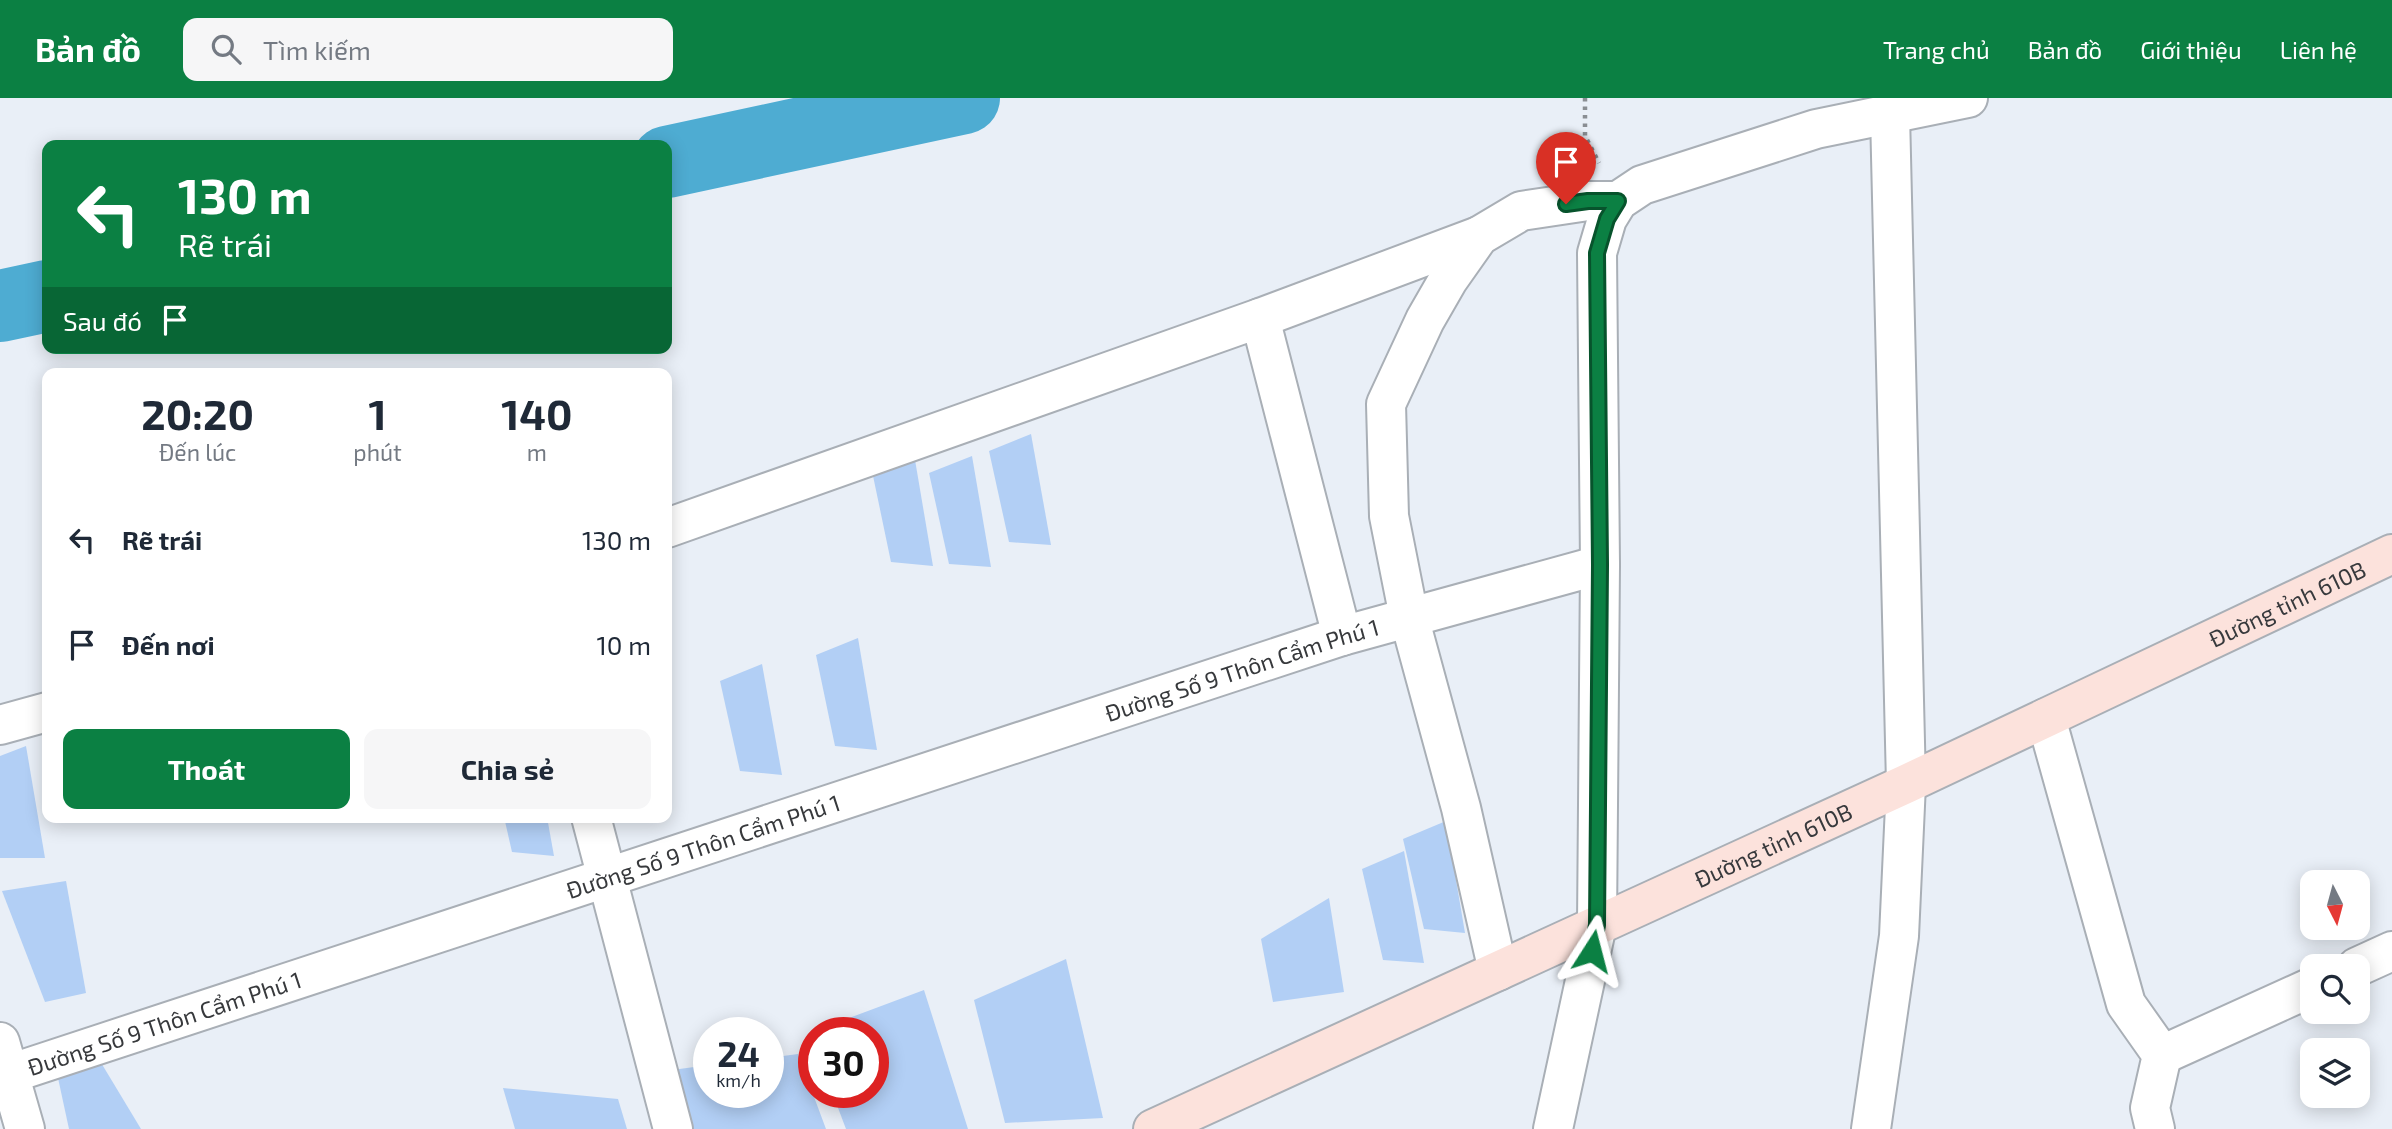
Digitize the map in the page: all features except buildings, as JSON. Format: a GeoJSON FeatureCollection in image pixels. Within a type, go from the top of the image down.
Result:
{"type":"FeatureCollection","features":[{"type":"Feature","properties":{"kind":"main road","name":"Đường tỉnh 610B"},"geometry":{"type":"LineString","coordinates":[[1153,1129],[1906,784],[2392,554]]}},
{"type":"Feature","properties":{"kind":"street"},"geometry":{"type":"LineString","coordinates":[[1553,1129],[1597,925],[1600,565],[1597,253],[1607,219],[1618,201],[1642,185],[1816,129],[1968,98]]}},
{"type":"Feature","properties":{"kind":"street"},"geometry":{"type":"LineString","coordinates":[[1871,1129],[1899,936],[1906,784],[1889,114]]}},
{"type":"Feature","properties":{"kind":"street"},"geometry":{"type":"LineString","coordinates":[[672,526],[1260,318],[1479,236],[1521,211],[1588,201],[1618,201]]}},
{"type":"Feature","properties":{"kind":"street"},"geometry":{"type":"LineString","coordinates":[[1479,236],[1424,320],[1386,404],[1389,516],[1409,617],[1461,808],[1498,971]]}},
{"type":"Feature","properties":{"kind":"street"},"geometry":{"type":"LineString","coordinates":[[1260,318],[1342,636]]}},
{"type":"Feature","properties":{"kind":"street","name":"Đường Số 9 Thôn Cẩm Phú 1"},"geometry":{"type":"LineString","coordinates":[[3,1065],[607,878],[1342,636],[1600,565]]}},
{"type":"Feature","properties":{"kind":"street"},"geometry":{"type":"LineString","coordinates":[[0,725],[42,713]]}},
{"type":"Feature","properties":{"kind":"street"},"geometry":{"type":"LineString","coordinates":[[2046,718],[2126,1004],[2162,1055],[2150,1108],[2155,1129]]}},
{"type":"Feature","properties":{"kind":"street"},"geometry":{"type":"LineString","coordinates":[[593,823],[673,1129]]}},
{"type":"Feature","properties":{"kind":"street"},"geometry":{"type":"LineString","coordinates":[[2370,961],[2392,951]]}},
{"type":"Feature","properties":{"kind":"street"},"geometry":{"type":"LineString","coordinates":[[2162,1055],[2300,992]]}},
{"type":"Feature","properties":{"kind":"street"},"geometry":{"type":"LineString","coordinates":[[3,1065],[25,1129]]}},
{"type":"Feature","properties":{"kind":"path"},"geometry":{"type":"LineString","coordinates":[[1584,98],[1585,136],[1618,201]]}},
{"type":"Feature","properties":{"kind":"waterway"},"geometry":{"type":"LineString","coordinates":[[672,161],[964,98]]}},
{"type":"Feature","properties":{"kind":"waterway"},"geometry":{"type":"LineString","coordinates":[[0,306],[42,297]]}},
{"type":"Feature","properties":{"kind":"route"},"geometry":{"type":"LineString","coordinates":[[1566,204],[1618,201],[1607,219],[1597,253],[1600,565],[1597,925],[1592,951]]}}]}
